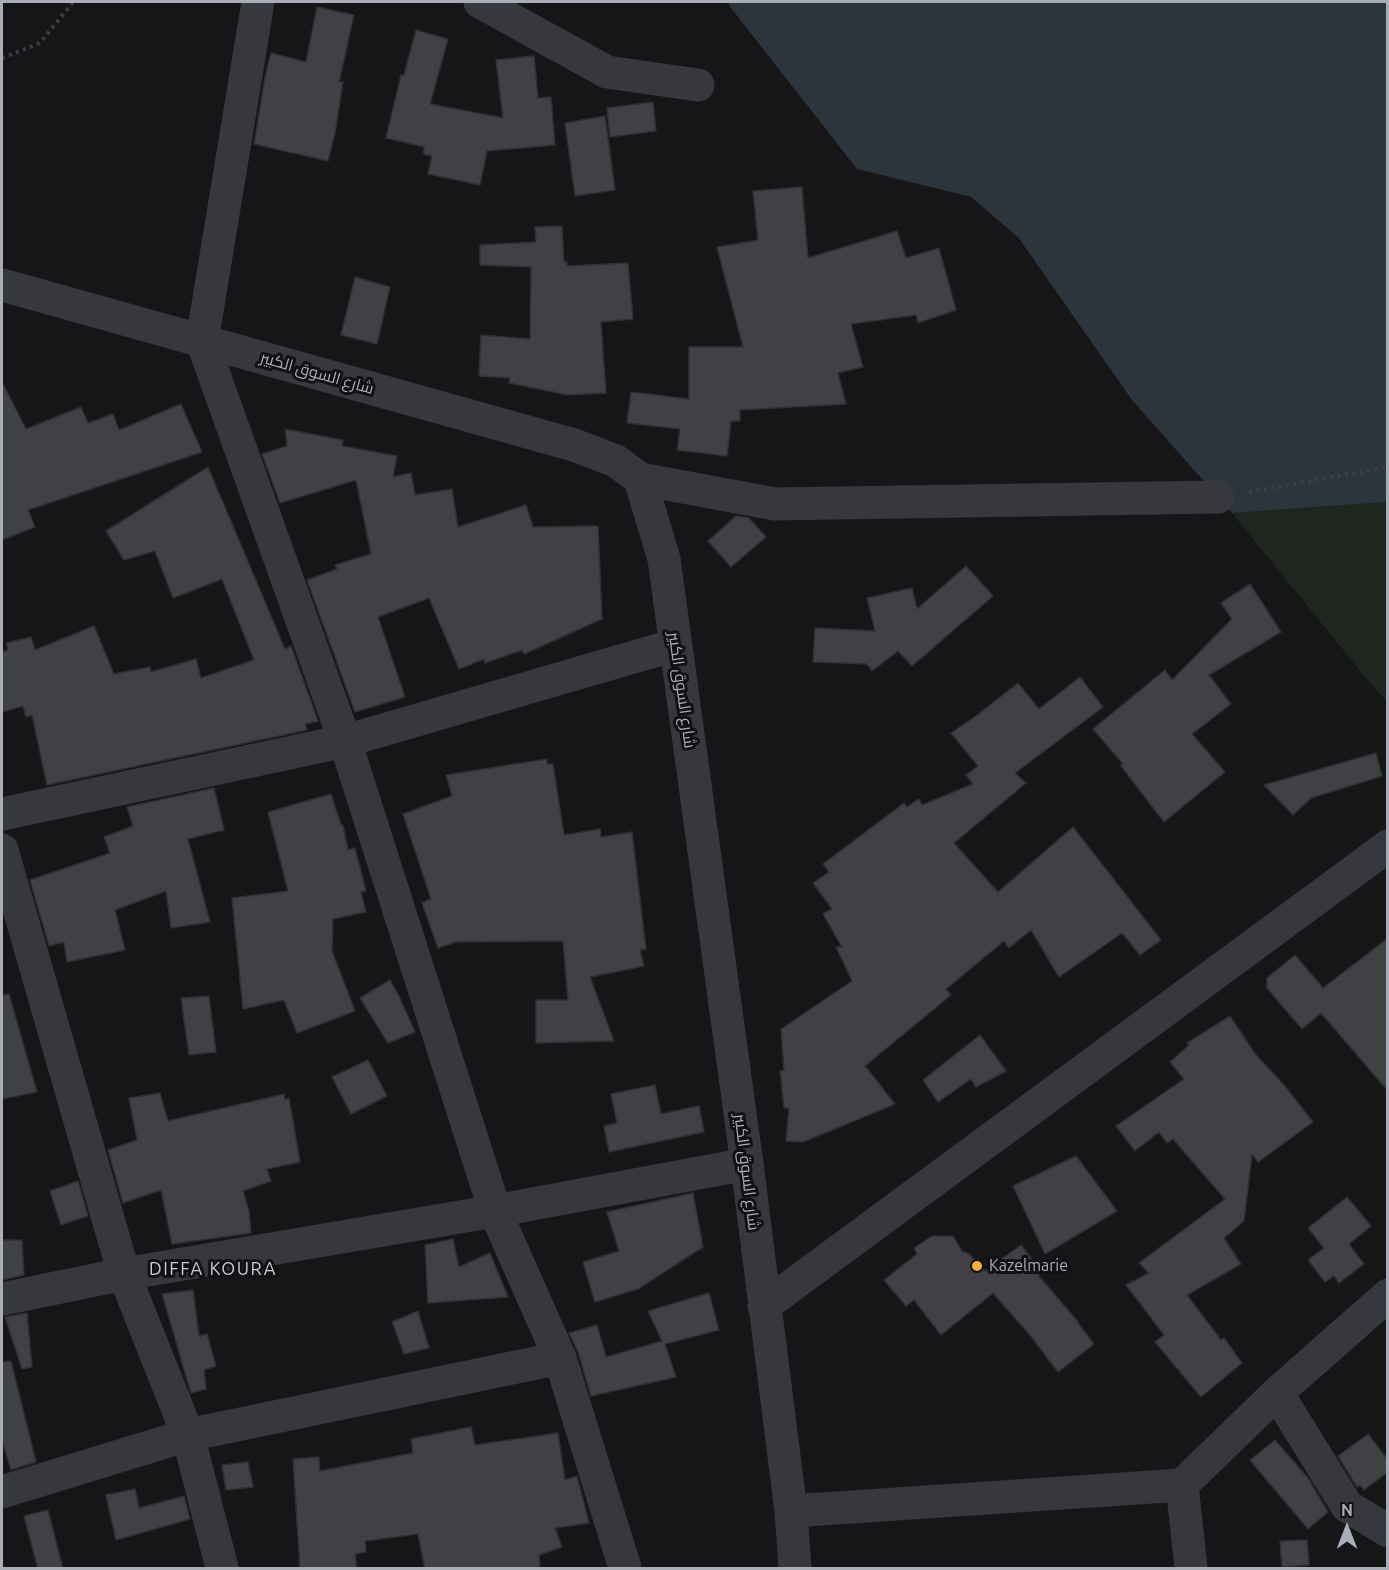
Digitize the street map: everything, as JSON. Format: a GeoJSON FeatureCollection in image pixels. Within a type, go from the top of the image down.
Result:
{"type":"FeatureCollection","features":[{"type":"Feature","properties":{"kind":"street"},"geometry":{"type":"LineString","coordinates":[[258,2],[202,341],[345,741],[495,1211],[560,1358],[626,1569]]}},
{"type":"Feature","properties":{"kind":"street"},"geometry":{"type":"LineString","coordinates":[[480,2],[607,72],[698,85]]}},
{"type":"Feature","properties":{"kind":"street","name":"شارع السوق الكبير"},"geometry":{"type":"LineString","coordinates":[[2,285],[574,445],[616,461],[640,479],[664,559],[747,1164],[791,1511],[795,1569]]}},
{"type":"Feature","properties":{"kind":"street"},"geometry":{"type":"LineString","coordinates":[[640,479],[775,504],[1218,497]]}},
{"type":"Feature","properties":{"kind":"street"},"geometry":{"type":"LineString","coordinates":[[2,814],[345,741],[675,645]]}},
{"type":"Feature","properties":{"kind":"street"},"geometry":{"type":"LineString","coordinates":[[764,1306],[1388,846]]}},
{"type":"Feature","properties":{"kind":"street"},"geometry":{"type":"LineString","coordinates":[[2,850],[124,1274],[188,1435],[222,1569]]}},
{"type":"Feature","properties":{"kind":"street"},"geometry":{"type":"LineString","coordinates":[[2,1299],[124,1274],[495,1211],[747,1164]]}},
{"type":"Feature","properties":{"kind":"street"},"geometry":{"type":"LineString","coordinates":[[791,1511],[1182,1485],[1277,1393],[1388,1295]]}},
{"type":"Feature","properties":{"kind":"street"},"geometry":{"type":"LineString","coordinates":[[2,1492],[188,1435],[560,1358]]}},
{"type":"Feature","properties":{"kind":"street"},"geometry":{"type":"LineString","coordinates":[[1277,1393],[1347,1506],[1388,1531]]}},
{"type":"Feature","properties":{"kind":"street"},"geometry":{"type":"LineString","coordinates":[[1182,1485],[1191,1569]]}},
{"type":"Feature","properties":{"kind":"path"},"geometry":{"type":"LineString","coordinates":[[2,58],[40,43],[74,2]]}},
{"type":"Feature","properties":{"kind":"path"},"geometry":{"type":"LineString","coordinates":[[1218,497],[1388,467]]}},
{"type":"Feature","properties":{"kind":"shaded area"},"geometry":{"type":"Polygon","coordinates":[[[728,2],[1387,2],[1387,502],[1232,513],[1132,400],[1018,237],[971,197],[857,169],[728,2]]]}},
{"type":"Feature","properties":{"kind":"shaded area"},"geometry":{"type":"Polygon","coordinates":[[[1387,502],[1387,702],[1232,513],[1387,502]]]}},
{"type":"Feature","properties":{"kind":"building"},"geometry":{"type":"Polygon","coordinates":[[[317,7],[354,15],[339,82],[343,82],[328,161],[254,144],[271,53],[306,62],[317,7]]]}},
{"type":"Feature","properties":{"kind":"building"},"geometry":{"type":"Polygon","coordinates":[[[416,30],[448,39],[430,104],[503,118],[496,60],[534,56],[538,98],[551,97],[555,145],[487,151],[480,185],[428,174],[432,156],[423,154],[424,147],[386,138],[401,75],[404,75],[416,30]]]}},
{"type":"Feature","properties":{"kind":"building"},"geometry":{"type":"Polygon","coordinates":[[[653,102],[656,131],[610,137],[607,108],[653,102]]]}},
{"type":"Feature","properties":{"kind":"building"},"geometry":{"type":"Polygon","coordinates":[[[605,116],[615,190],[575,196],[565,123],[605,116]]]}},
{"type":"Feature","properties":{"kind":"building"},"geometry":{"type":"Polygon","coordinates":[[[802,187],[808,258],[897,231],[906,258],[939,248],[956,310],[918,323],[916,315],[851,324],[863,367],[838,373],[846,404],[740,410],[740,421],[731,421],[727,456],[677,450],[680,429],[627,423],[631,392],[689,399],[689,347],[743,347],[717,247],[758,240],[753,191],[802,187]]]}},
{"type":"Feature","properties":{"kind":"building"},"geometry":{"type":"Polygon","coordinates":[[[562,226],[564,262],[567,262],[567,266],[628,263],[633,319],[601,322],[606,393],[568,395],[509,383],[510,378],[479,376],[481,335],[530,339],[531,267],[480,265],[480,245],[536,242],[535,227],[562,226]]]}},
{"type":"Feature","properties":{"kind":"building"},"geometry":{"type":"Polygon","coordinates":[[[355,277],[390,287],[377,344],[341,335],[355,277]]]}},
{"type":"Feature","properties":{"kind":"building"},"geometry":{"type":"Polygon","coordinates":[[[2,382],[26,429],[81,407],[88,423],[113,414],[119,430],[181,404],[202,452],[28,510],[35,527],[2,540],[2,382]]]}},
{"type":"Feature","properties":{"kind":"building"},"geometry":{"type":"Polygon","coordinates":[[[285,429],[343,440],[342,446],[397,456],[393,477],[411,473],[415,495],[452,489],[458,527],[526,505],[533,527],[598,526],[602,619],[524,654],[522,650],[485,663],[484,659],[459,669],[429,598],[378,617],[405,697],[355,712],[307,580],[337,569],[335,565],[371,554],[356,480],[280,503],[262,454],[287,446],[285,429]]]}},
{"type":"Feature","properties":{"kind":"building"},"geometry":{"type":"Polygon","coordinates":[[[208,467],[285,649],[291,646],[318,721],[305,724],[307,730],[47,785],[32,715],[26,717],[23,706],[2,712],[2,652],[8,650],[6,643],[31,637],[35,650],[94,626],[114,674],[150,667],[151,672],[196,659],[201,678],[254,660],[222,579],[173,598],[155,551],[124,560],[106,531],[208,467]]]}},
{"type":"Feature","properties":{"kind":"building"},"geometry":{"type":"Polygon","coordinates":[[[736,516],[749,518],[766,537],[731,567],[708,541],[736,516]]]}},
{"type":"Feature","properties":{"kind":"building"},"geometry":{"type":"Polygon","coordinates":[[[966,566],[993,596],[912,666],[898,651],[872,671],[867,664],[813,662],[815,628],[875,631],[867,598],[912,588],[917,609],[966,566]]]}},
{"type":"Feature","properties":{"kind":"building"},"geometry":{"type":"Polygon","coordinates":[[[1250,584],[1281,632],[1209,675],[1231,704],[1192,734],[1225,772],[1164,822],[1121,766],[1123,764],[1093,729],[1165,670],[1172,680],[1232,619],[1221,603],[1250,584]]]}},
{"type":"Feature","properties":{"kind":"building"},"geometry":{"type":"Polygon","coordinates":[[[1080,677],[1103,707],[1015,773],[1026,783],[954,843],[998,892],[1073,827],[1161,940],[1140,955],[1122,933],[1059,977],[1031,930],[1009,948],[1004,941],[946,989],[951,995],[865,1066],[895,1104],[803,1142],[786,1141],[789,1108],[784,1108],[780,1071],[784,1070],[781,1029],[852,981],[836,947],[842,947],[823,914],[832,909],[813,883],[829,872],[823,864],[904,803],[907,807],[919,799],[922,805],[973,784],[966,775],[978,766],[951,733],[1018,683],[1039,709],[1080,677]]]}},
{"type":"Feature","properties":{"kind":"building"},"geometry":{"type":"Polygon","coordinates":[[[1376,753],[1382,776],[1311,798],[1293,815],[1264,785],[1376,753]]]}},
{"type":"Feature","properties":{"kind":"building"},"geometry":{"type":"Polygon","coordinates":[[[547,759],[547,764],[553,764],[564,835],[600,829],[601,837],[632,832],[646,949],[640,950],[644,966],[590,977],[614,1041],[536,1043],[536,1000],[568,1000],[563,941],[456,942],[438,948],[422,903],[431,899],[403,814],[452,796],[446,775],[547,759]]]}},
{"type":"Feature","properties":{"kind":"building"},"geometry":{"type":"Polygon","coordinates":[[[214,788],[224,830],[188,839],[210,922],[171,928],[166,891],[115,910],[125,950],[67,962],[64,942],[49,946],[30,880],[110,853],[104,837],[133,826],[127,807],[214,788]]]}},
{"type":"Feature","properties":{"kind":"building"},"geometry":{"type":"Polygon","coordinates":[[[331,794],[341,825],[343,825],[348,850],[355,848],[366,891],[361,892],[366,912],[333,919],[332,951],[355,1011],[297,1033],[284,1000],[243,1009],[232,898],[288,891],[268,812],[331,794]]]}},
{"type":"Feature","properties":{"kind":"building"},"geometry":{"type":"Polygon","coordinates":[[[1388,938],[1388,1091],[1321,1013],[1302,1029],[1267,988],[1267,978],[1295,955],[1323,988],[1388,938]]]}},
{"type":"Feature","properties":{"kind":"building"},"geometry":{"type":"Polygon","coordinates":[[[390,980],[415,1032],[388,1043],[360,998],[390,980]]]}},
{"type":"Feature","properties":{"kind":"building"},"geometry":{"type":"Polygon","coordinates":[[[9,994],[37,1092],[2,1099],[2,995],[9,994]]]}},
{"type":"Feature","properties":{"kind":"building"},"geometry":{"type":"Polygon","coordinates":[[[209,996],[216,1052],[189,1055],[181,998],[209,996]]]}},
{"type":"Feature","properties":{"kind":"building"},"geometry":{"type":"Polygon","coordinates":[[[1230,1016],[1256,1055],[1284,1085],[1313,1122],[1258,1162],[1252,1154],[1244,1221],[1224,1238],[1241,1264],[1187,1295],[1221,1340],[1224,1338],[1242,1363],[1201,1397],[1155,1342],[1164,1335],[1126,1285],[1149,1273],[1139,1263],[1225,1199],[1173,1139],[1167,1143],[1159,1132],[1135,1151],[1116,1126],[1184,1079],[1170,1062],[1189,1045],[1187,1043],[1230,1016]]]}},
{"type":"Feature","properties":{"kind":"building"},"geometry":{"type":"Polygon","coordinates":[[[980,1035],[1006,1071],[976,1087],[971,1079],[938,1102],[923,1080],[980,1035]]]}},
{"type":"Feature","properties":{"kind":"building"},"geometry":{"type":"Polygon","coordinates":[[[368,1060],[387,1096],[351,1114],[332,1077],[368,1060]]]}},
{"type":"Feature","properties":{"kind":"building"},"geometry":{"type":"Polygon","coordinates":[[[655,1085],[661,1114],[699,1106],[704,1132],[609,1152],[604,1126],[617,1123],[611,1094],[655,1085]]]}},
{"type":"Feature","properties":{"kind":"building"},"geometry":{"type":"Polygon","coordinates":[[[160,1093],[168,1121],[284,1094],[285,1100],[289,1098],[300,1162],[267,1169],[271,1181],[243,1191],[249,1211],[251,1233],[172,1244],[161,1190],[123,1203],[108,1150],[137,1140],[129,1098],[160,1093]]]}},
{"type":"Feature","properties":{"kind":"building"},"geometry":{"type":"Polygon","coordinates":[[[1076,1156],[1117,1211],[1045,1254],[1013,1186],[1076,1156]]]}},
{"type":"Feature","properties":{"kind":"building"},"geometry":{"type":"Polygon","coordinates":[[[78,1181],[88,1216],[61,1225],[50,1191],[78,1181]]]}},
{"type":"Feature","properties":{"kind":"building"},"geometry":{"type":"Polygon","coordinates":[[[693,1193],[703,1247],[638,1289],[595,1302],[583,1262],[619,1251],[607,1212],[693,1193]]]}},
{"type":"Feature","properties":{"kind":"building"},"geometry":{"type":"Polygon","coordinates":[[[1347,1197],[1371,1226],[1349,1244],[1364,1264],[1339,1283],[1334,1276],[1325,1282],[1308,1260],[1324,1248],[1308,1228],[1347,1197]]]}},
{"type":"Feature","properties":{"kind":"building"},"geometry":{"type":"Polygon","coordinates":[[[932,1236],[953,1236],[962,1251],[969,1254],[985,1271],[1021,1245],[1042,1272],[1038,1275],[1094,1344],[1058,1372],[1030,1335],[993,1293],[941,1335],[914,1300],[906,1306],[884,1280],[917,1254],[914,1248],[932,1236]]]}},
{"type":"Feature","properties":{"kind":"building"},"geometry":{"type":"Polygon","coordinates":[[[453,1239],[459,1267],[490,1253],[508,1297],[428,1303],[425,1245],[453,1239]]]}},
{"type":"Feature","properties":{"kind":"building"},"geometry":{"type":"Polygon","coordinates":[[[2,1240],[22,1240],[24,1275],[2,1280],[2,1240]]]}},
{"type":"Feature","properties":{"kind":"building"},"geometry":{"type":"Polygon","coordinates":[[[193,1290],[199,1336],[207,1334],[216,1366],[204,1370],[206,1389],[191,1393],[162,1294],[193,1290]]]}},
{"type":"Feature","properties":{"kind":"building"},"geometry":{"type":"Polygon","coordinates":[[[709,1293],[719,1330],[665,1344],[676,1377],[591,1396],[578,1352],[569,1333],[597,1325],[606,1357],[662,1341],[648,1311],[709,1293]]]}},
{"type":"Feature","properties":{"kind":"building"},"geometry":{"type":"Polygon","coordinates":[[[418,1311],[429,1348],[404,1354],[392,1322],[418,1311]]]}},
{"type":"Feature","properties":{"kind":"building"},"geometry":{"type":"Polygon","coordinates":[[[27,1313],[32,1367],[22,1369],[5,1317],[27,1313]]]}},
{"type":"Feature","properties":{"kind":"building"},"geometry":{"type":"Polygon","coordinates":[[[11,1361],[36,1462],[11,1470],[2,1440],[2,1362],[11,1361]]]}},
{"type":"Feature","properties":{"kind":"building"},"geometry":{"type":"Polygon","coordinates":[[[471,1427],[475,1445],[558,1433],[565,1480],[577,1476],[589,1523],[555,1528],[562,1547],[539,1555],[540,1569],[425,1569],[418,1534],[365,1541],[366,1552],[355,1554],[357,1569],[300,1569],[293,1459],[319,1457],[320,1471],[413,1453],[411,1439],[471,1427]]]}},
{"type":"Feature","properties":{"kind":"building"},"geometry":{"type":"Polygon","coordinates":[[[1368,1434],[1388,1460],[1388,1472],[1364,1490],[1360,1485],[1357,1487],[1338,1456],[1368,1434]]]}},
{"type":"Feature","properties":{"kind":"building"},"geometry":{"type":"Polygon","coordinates":[[[1275,1440],[1308,1478],[1328,1512],[1308,1529],[1250,1460],[1275,1440]]]}},
{"type":"Feature","properties":{"kind":"building"},"geometry":{"type":"Polygon","coordinates":[[[248,1462],[253,1487],[226,1490],[222,1465],[248,1462]]]}},
{"type":"Feature","properties":{"kind":"building"},"geometry":{"type":"Polygon","coordinates":[[[135,1489],[139,1508],[184,1496],[190,1519],[116,1540],[106,1495],[135,1489]]]}},
{"type":"Feature","properties":{"kind":"building"},"geometry":{"type":"Polygon","coordinates":[[[48,1510],[63,1569],[38,1569],[24,1516],[48,1510]]]}},
{"type":"Feature","properties":{"kind":"building"},"geometry":{"type":"Polygon","coordinates":[[[1307,1540],[1309,1565],[1282,1567],[1280,1541],[1307,1540]]]}},
{"type":"Feature","properties":{"kind":"place","name":"Kazelmarie"},"geometry":{"type":"Point","coordinates":[977,1266]}},
{"type":"Feature","properties":{"kind":"district","name":"DIFFA KOURA"},"geometry":{"type":"Point","coordinates":[213,1269]}}]}
